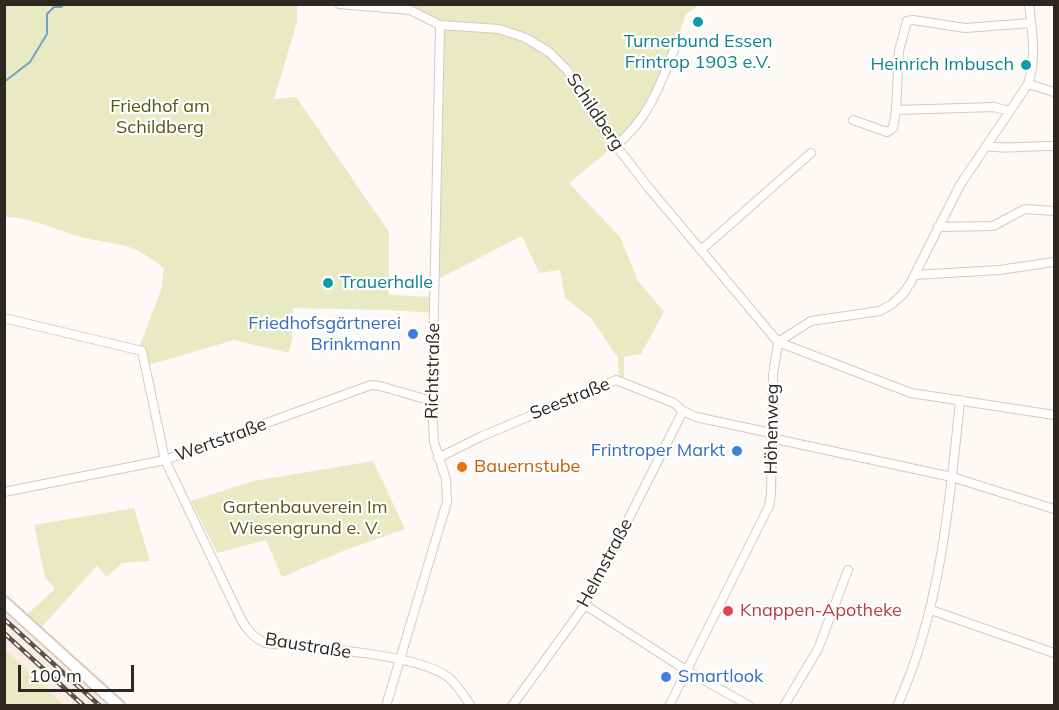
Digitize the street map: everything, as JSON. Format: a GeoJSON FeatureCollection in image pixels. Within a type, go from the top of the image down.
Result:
{"type":"FeatureCollection","features":[{"type":"Feature","properties":{"kind":"main road"},"geometry":{"type":"LineString","coordinates":[[4,602],[119,705]]}},
{"type":"Feature","properties":{"kind":"street","name":"Schildberg"},"geometry":{"type":"LineString","coordinates":[[339,4],[410,7],[440,25],[499,29],[537,44],[567,69],[616,146],[778,342]]}},
{"type":"Feature","properties":{"kind":"street"},"geometry":{"type":"LineString","coordinates":[[778,342],[811,321],[869,314],[886,308],[903,294],[915,275],[960,185],[1028,84],[1033,54],[1029,4]]}},
{"type":"Feature","properties":{"kind":"street"},"geometry":{"type":"LineString","coordinates":[[853,120],[890,131],[895,124],[899,51],[907,21],[965,28],[1031,23]]}},
{"type":"Feature","properties":{"kind":"street","name":"Richtstraße"},"geometry":{"type":"LineString","coordinates":[[386,705],[447,502],[446,479],[438,458],[432,426],[440,25]]}},
{"type":"Feature","properties":{"kind":"street"},"geometry":{"type":"LineString","coordinates":[[616,146],[627,137],[651,106],[677,42]]}},
{"type":"Feature","properties":{"kind":"street"},"geometry":{"type":"LineString","coordinates":[[1028,84],[1054,92]]}},
{"type":"Feature","properties":{"kind":"street"},"geometry":{"type":"LineString","coordinates":[[896,110],[994,107],[1010,111]]}},
{"type":"Feature","properties":{"kind":"street"},"geometry":{"type":"LineString","coordinates":[[987,146],[1005,148],[1054,146]]}},
{"type":"Feature","properties":{"kind":"street"},"geometry":{"type":"LineString","coordinates":[[701,250],[811,153]]}},
{"type":"Feature","properties":{"kind":"street"},"geometry":{"type":"LineString","coordinates":[[938,227],[993,226],[1025,209],[1054,211]]}},
{"type":"Feature","properties":{"kind":"street"},"geometry":{"type":"LineString","coordinates":[[915,275],[999,270],[1054,262]]}},
{"type":"Feature","properties":{"kind":"street","name":"Baustraße"},"geometry":{"type":"LineString","coordinates":[[4,318],[140,349],[165,460],[241,619],[247,630],[256,638],[265,643],[400,660],[435,670],[446,675],[471,705]]}},
{"type":"Feature","properties":{"kind":"street"},"geometry":{"type":"LineString","coordinates":[[778,342],[911,393],[1054,415]]}},
{"type":"Feature","properties":{"kind":"street","name":"Höhenweg"},"geometry":{"type":"LineString","coordinates":[[669,705],[769,506],[773,375],[778,342]]}},
{"type":"Feature","properties":{"kind":"street","name":"Seestraße"},"geometry":{"type":"LineString","coordinates":[[438,458],[489,433],[616,380],[674,403],[683,411],[696,417],[952,477],[1054,509]]}},
{"type":"Feature","properties":{"kind":"street","name":"Wertstraße"},"geometry":{"type":"LineString","coordinates":[[4,492],[165,460],[371,385],[432,401]]}},
{"type":"Feature","properties":{"kind":"street"},"geometry":{"type":"LineString","coordinates":[[897,705],[922,642],[931,610],[952,477],[960,400]]}},
{"type":"Feature","properties":{"kind":"street","name":"Helmstraße"},"geometry":{"type":"LineString","coordinates":[[512,705],[585,605],[683,411]]}},
{"type":"Feature","properties":{"kind":"street"},"geometry":{"type":"LineString","coordinates":[[784,705],[818,649],[848,570]]}},
{"type":"Feature","properties":{"kind":"street"},"geometry":{"type":"LineString","coordinates":[[585,605],[686,670],[750,705]]}},
{"type":"Feature","properties":{"kind":"street"},"geometry":{"type":"LineString","coordinates":[[931,610],[1054,653]]}},
{"type":"Feature","properties":{"kind":"shaded area"},"geometry":{"type":"Polygon","coordinates":[[[4,612],[107,705],[64,705],[5,650],[4,612]]]}},
{"type":"Feature","properties":{"kind":"green space","name":"Friedhof am Schildberg"},"geometry":{"type":"Polygon","coordinates":[[[4,5],[297,5],[297,22],[274,99],[296,97],[389,232],[389,295],[435,297],[435,313],[293,308],[293,336],[289,353],[234,340],[145,366],[140,345],[161,290],[164,268],[132,248],[81,237],[24,219],[5,217],[4,5]]]}},
{"type":"Feature","properties":{"kind":"green space"},"geometry":{"type":"Polygon","coordinates":[[[409,5],[699,5],[686,14],[649,108],[627,136],[569,183],[620,237],[638,281],[664,312],[641,354],[624,357],[624,378],[619,379],[618,358],[591,318],[565,298],[560,270],[539,273],[522,236],[436,280],[444,21],[409,11],[409,5]]]}},
{"type":"Feature","properties":{"kind":"green space","name":"Gartenbauverein Im Wiesengrund e. V."},"geometry":{"type":"Polygon","coordinates":[[[373,461],[405,529],[343,551],[282,577],[266,540],[217,553],[191,501],[253,481],[373,461]]]}},
{"type":"Feature","properties":{"kind":"green space"},"geometry":{"type":"Polygon","coordinates":[[[134,508],[150,561],[122,563],[107,577],[97,566],[38,631],[24,617],[55,589],[45,577],[34,525],[134,508]]]}},
{"type":"Feature","properties":{"kind":"green space"},"geometry":{"type":"Polygon","coordinates":[[[5,650],[64,705],[5,705],[5,650]]]}},
{"type":"Feature","properties":{"kind":"waterway"},"geometry":{"type":"LineString","coordinates":[[4,82],[30,62],[47,34],[47,14],[54,7],[61,7],[64,4]]}},
{"type":"Feature","properties":{"kind":"railway"},"geometry":{"type":"LineString","coordinates":[[4,619],[100,706]]}},
{"type":"Feature","properties":{"kind":"railway"},"geometry":{"type":"LineString","coordinates":[[4,633],[84,706]]}},
{"type":"Feature","properties":{"kind":"place","name":"Turnerbund Essen Frintrop 1903 e.V."},"geometry":{"type":"Point","coordinates":[698,22]}},
{"type":"Feature","properties":{"kind":"place","name":"Heinrich Imbusch"},"geometry":{"type":"Point","coordinates":[1026,65]}},
{"type":"Feature","properties":{"kind":"place","name":"Trauerhalle"},"geometry":{"type":"Point","coordinates":[328,283]}},
{"type":"Feature","properties":{"kind":"place","name":"Friedhofsgärtnerei Brinkmann"},"geometry":{"type":"Point","coordinates":[413,334]}},
{"type":"Feature","properties":{"kind":"place","name":"Frintroper Markt"},"geometry":{"type":"Point","coordinates":[737,451]}},
{"type":"Feature","properties":{"kind":"place","name":"Bauernstube"},"geometry":{"type":"Point","coordinates":[462,467]}},
{"type":"Feature","properties":{"kind":"place","name":"Knappen-Apotheke"},"geometry":{"type":"Point","coordinates":[728,611]}},
{"type":"Feature","properties":{"kind":"place","name":"Smartlook"},"geometry":{"type":"Point","coordinates":[666,677]}}]}
